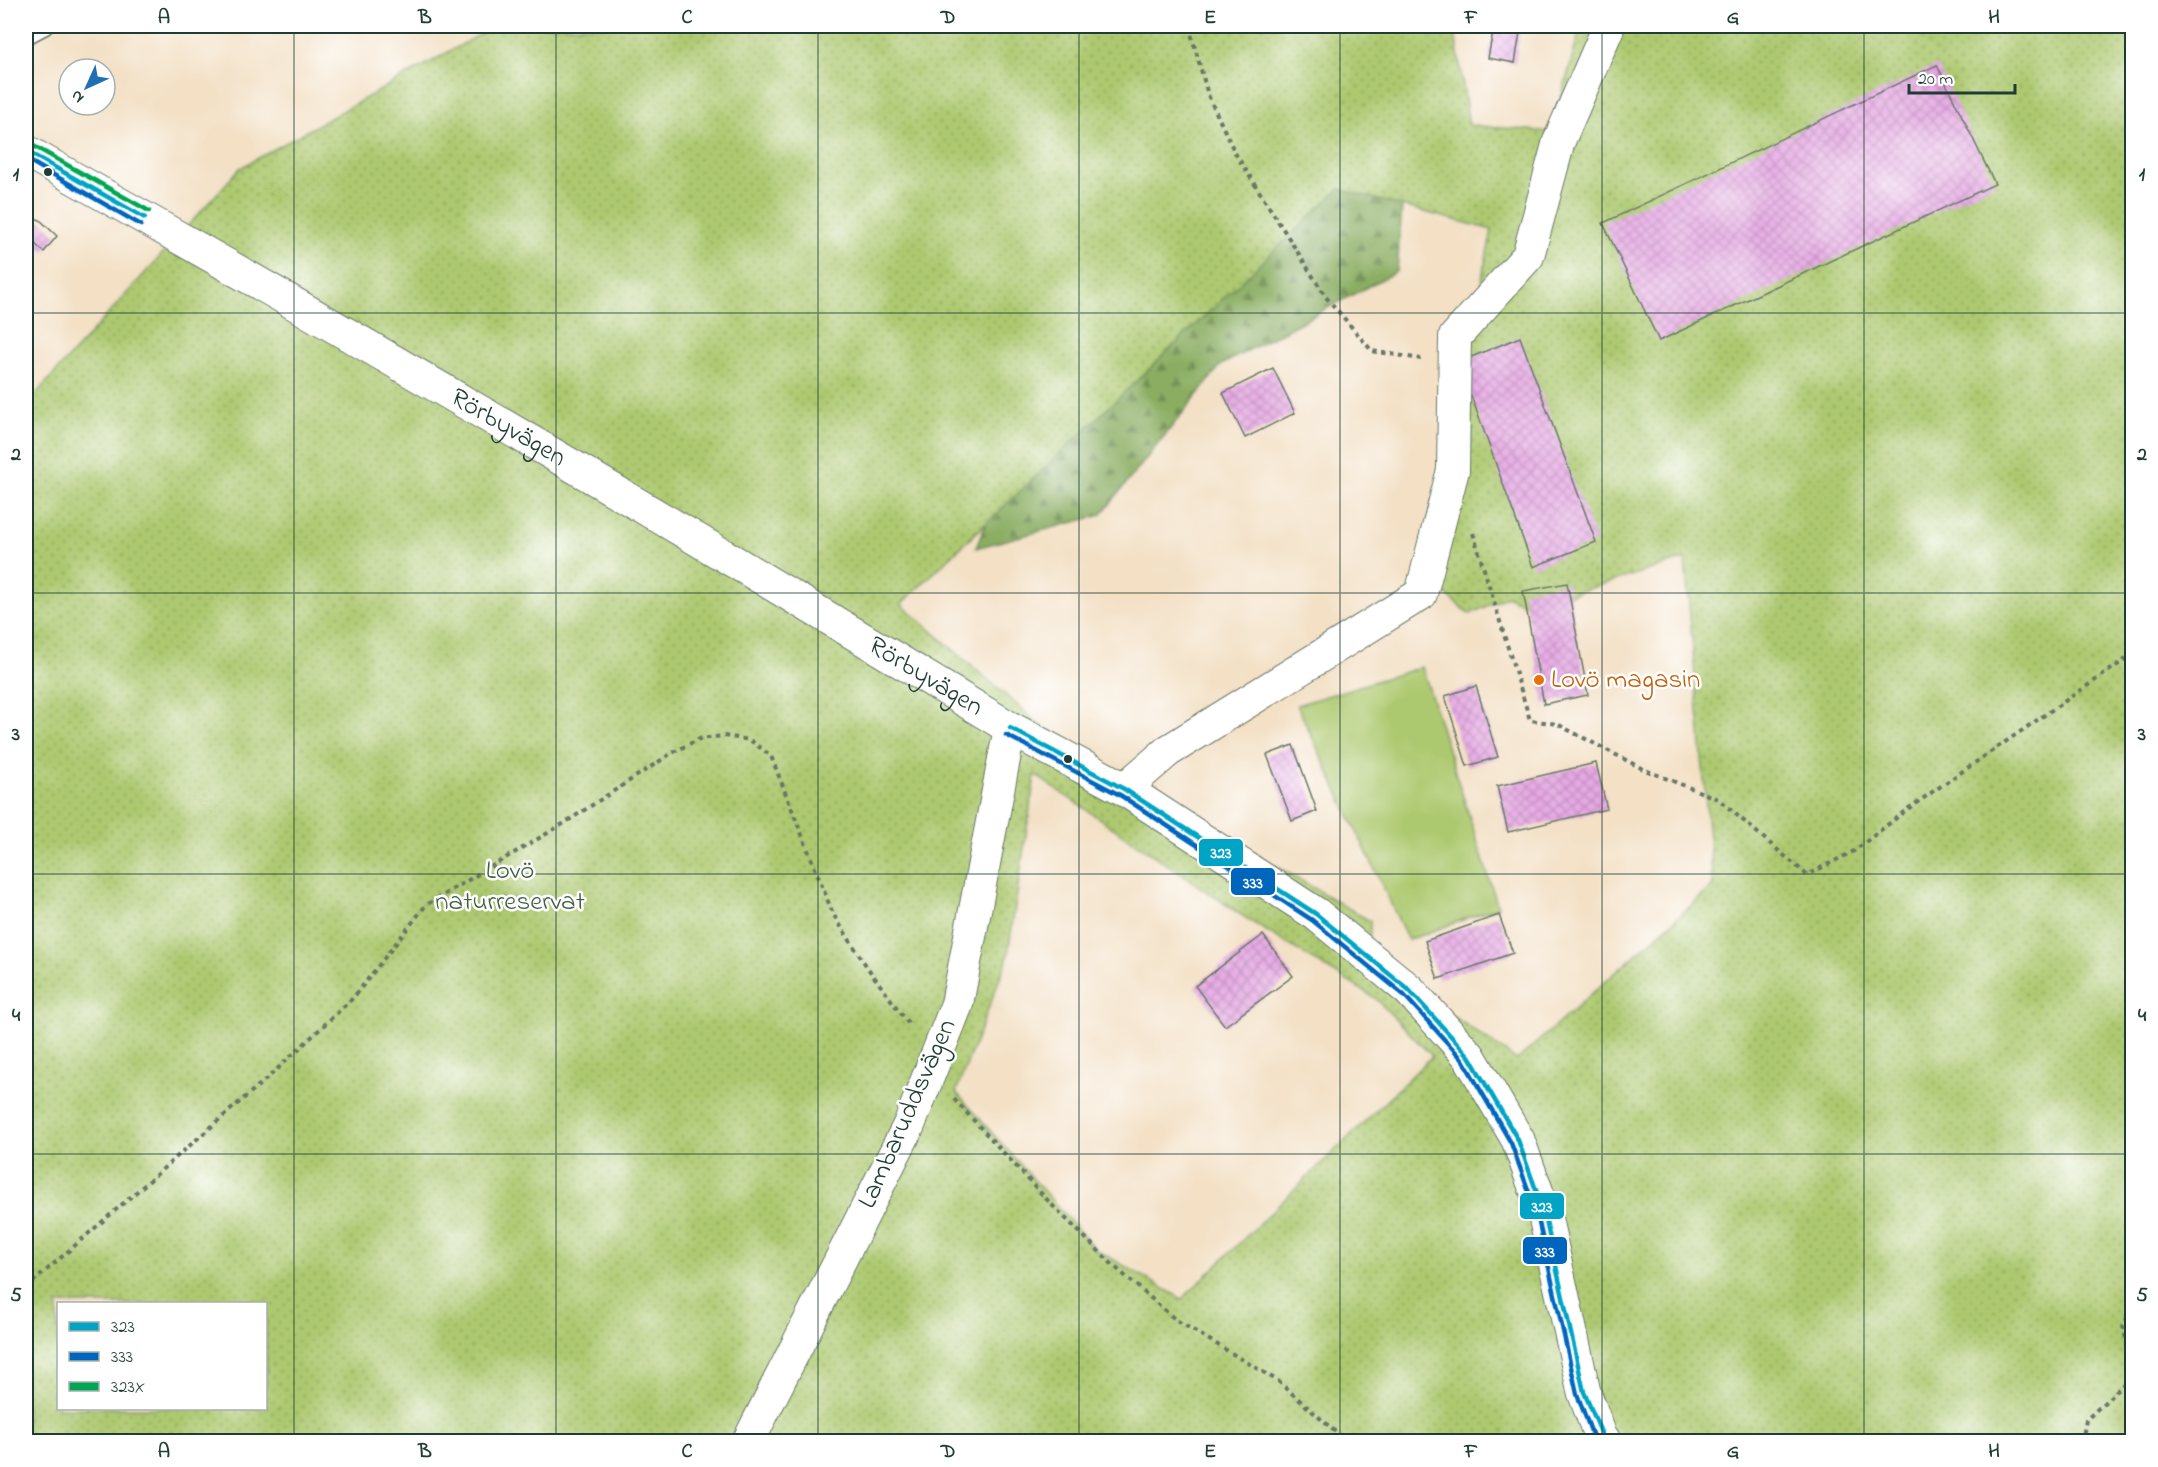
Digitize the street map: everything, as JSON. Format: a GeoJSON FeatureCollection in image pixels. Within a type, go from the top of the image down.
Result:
{"type":"FeatureCollection","features":[{"type":"Feature","properties":{"kind":"street"},"geometry":{"type":"LineString","coordinates":[[1124,789],[1168,751],[1421,594],[1453,470],[1455,337],[1528,256],[1559,141],[1608,27]]}},
{"type":"Feature","properties":{"kind":"street","name":"Rörbyvägen"},"geometry":{"type":"LineString","coordinates":[[26,151],[302,308],[746,567],[1010,728],[1124,789],[1316,914],[1409,990],[1469,1056],[1518,1140],[1544,1212],[1584,1392],[1600,1435],[1605,1442]]}},
{"type":"Feature","properties":{"kind":"street","name":"Lambaruddsvägen"},"geometry":{"type":"LineString","coordinates":[[748,1442],[909,1125],[957,1004],[1010,728]]}},
{"type":"Feature","properties":{"kind":"lane"},"geometry":{"type":"LineString","coordinates":[[26,36],[45,26]]}},
{"type":"Feature","properties":{"kind":"path"},"geometry":{"type":"LineString","coordinates":[[1189,26],[1208,95],[1235,153],[1326,297],[1372,351],[1426,359]]}},
{"type":"Feature","properties":{"kind":"path"},"geometry":{"type":"LineString","coordinates":[[1471,527],[1530,720],[1557,724],[1645,770],[1718,799],[1807,875],[1854,851],[1909,808],[2133,655]]}},
{"type":"Feature","properties":{"kind":"path"},"geometry":{"type":"LineString","coordinates":[[26,1288],[273,1073],[353,998],[426,904],[562,824],[672,753],[699,739],[724,736],[750,740],[771,756],[785,787],[803,843],[833,914],[932,1066],[1052,1205],[1124,1275],[1176,1320],[1278,1381],[1347,1442]]}},
{"type":"Feature","properties":{"kind":"path"},"geometry":{"type":"LineString","coordinates":[[2133,1309],[2123,1326],[2133,1366]]}},
{"type":"Feature","properties":{"kind":"path"},"geometry":{"type":"LineString","coordinates":[[2082,1442],[2086,1420],[2133,1376]]}},
{"type":"Feature","properties":{"kind":"green space","name":"Lovö naturreservat"},"geometry":{"type":"Polygon","coordinates":[[[495,26],[1454,26],[1469,125],[1552,132],[1581,26],[2132,26],[2132,1441],[26,1442],[26,405],[240,168],[495,26]],[[1339,189],[901,604],[1048,732],[1370,921],[1369,958],[1517,1060],[1713,886],[1685,559],[1530,607],[1507,596],[1470,614],[1444,593],[1438,560],[1447,447],[1492,230],[1339,189]],[[1035,775],[1007,960],[956,1092],[1095,1249],[1182,1299],[1432,1056],[1375,998],[1252,922],[1035,775]]]}},
{"type":"Feature","properties":{"kind":"green space"},"geometry":{"type":"Polygon","coordinates":[[[1416,26],[1397,271],[1221,365],[1101,515],[976,548],[1009,463],[1416,26]]]}},
{"type":"Feature","properties":{"kind":"green space"},"geometry":{"type":"Polygon","coordinates":[[[1422,667],[1498,907],[1408,940],[1297,705],[1422,667]]]}},
{"type":"Feature","properties":{"kind":"building"},"geometry":{"type":"Polygon","coordinates":[[[1494,26],[1521,26],[1515,63],[1488,58],[1494,26]]]}},
{"type":"Feature","properties":{"kind":"building"},"geometry":{"type":"Polygon","coordinates":[[[1937,65],[1995,184],[1659,341],[1603,223],[1937,65]]]}},
{"type":"Feature","properties":{"kind":"building"},"geometry":{"type":"Polygon","coordinates":[[[26,215],[40,220],[57,236],[44,252],[26,236],[26,215]]]}},
{"type":"Feature","properties":{"kind":"building"},"geometry":{"type":"Polygon","coordinates":[[[1520,337],[1596,542],[1533,567],[1459,362],[1520,337]]]}},
{"type":"Feature","properties":{"kind":"building"},"geometry":{"type":"Polygon","coordinates":[[[1273,368],[1295,413],[1245,438],[1223,393],[1273,368]]]}},
{"type":"Feature","properties":{"kind":"building"},"geometry":{"type":"Polygon","coordinates":[[[1567,583],[1588,695],[1544,704],[1523,591],[1567,583]]]}},
{"type":"Feature","properties":{"kind":"building"},"geometry":{"type":"Polygon","coordinates":[[[1476,686],[1498,757],[1467,766],[1445,696],[1476,686]]]}},
{"type":"Feature","properties":{"kind":"building"},"geometry":{"type":"Polygon","coordinates":[[[1293,745],[1317,811],[1292,821],[1267,755],[1293,745]]]}},
{"type":"Feature","properties":{"kind":"building"},"geometry":{"type":"Polygon","coordinates":[[[1596,763],[1607,809],[1508,832],[1497,786],[1596,763]]]}},
{"type":"Feature","properties":{"kind":"building"},"geometry":{"type":"Polygon","coordinates":[[[1499,915],[1513,953],[1438,979],[1425,941],[1499,915]]]}},
{"type":"Feature","properties":{"kind":"building"},"geometry":{"type":"Polygon","coordinates":[[[1263,935],[1293,976],[1225,1026],[1195,986],[1263,935]]]}},
{"type":"Feature","properties":{"kind":"transit line","name":"323X"},"geometry":{"type":"LineString","coordinates":[[30,144],[149,211]]}},
{"type":"Feature","properties":{"kind":"transit line","name":"323"},"geometry":{"type":"LineString","coordinates":[[26,151],[145,218]]}},
{"type":"Feature","properties":{"kind":"transit line","name":"333"},"geometry":{"type":"LineString","coordinates":[[26,159],[141,225]]}},
{"type":"Feature","properties":{"kind":"transit line","name":"323"},"geometry":{"type":"LineString","coordinates":[[1010,728],[1124,789],[1316,914],[1409,990],[1469,1056],[1518,1140],[1544,1212],[1584,1392],[1605,1442]]}},
{"type":"Feature","properties":{"kind":"transit line","name":"333"},"geometry":{"type":"LineString","coordinates":[[1006,735],[1120,795],[1312,920],[1404,995],[1463,1060],[1511,1143],[1537,1214],[1577,1394],[1595,1442]]}},
{"type":"Feature","properties":{"kind":"place","name":"Lovö magasin"},"geometry":{"type":"Point","coordinates":[1539,680]}}]}
